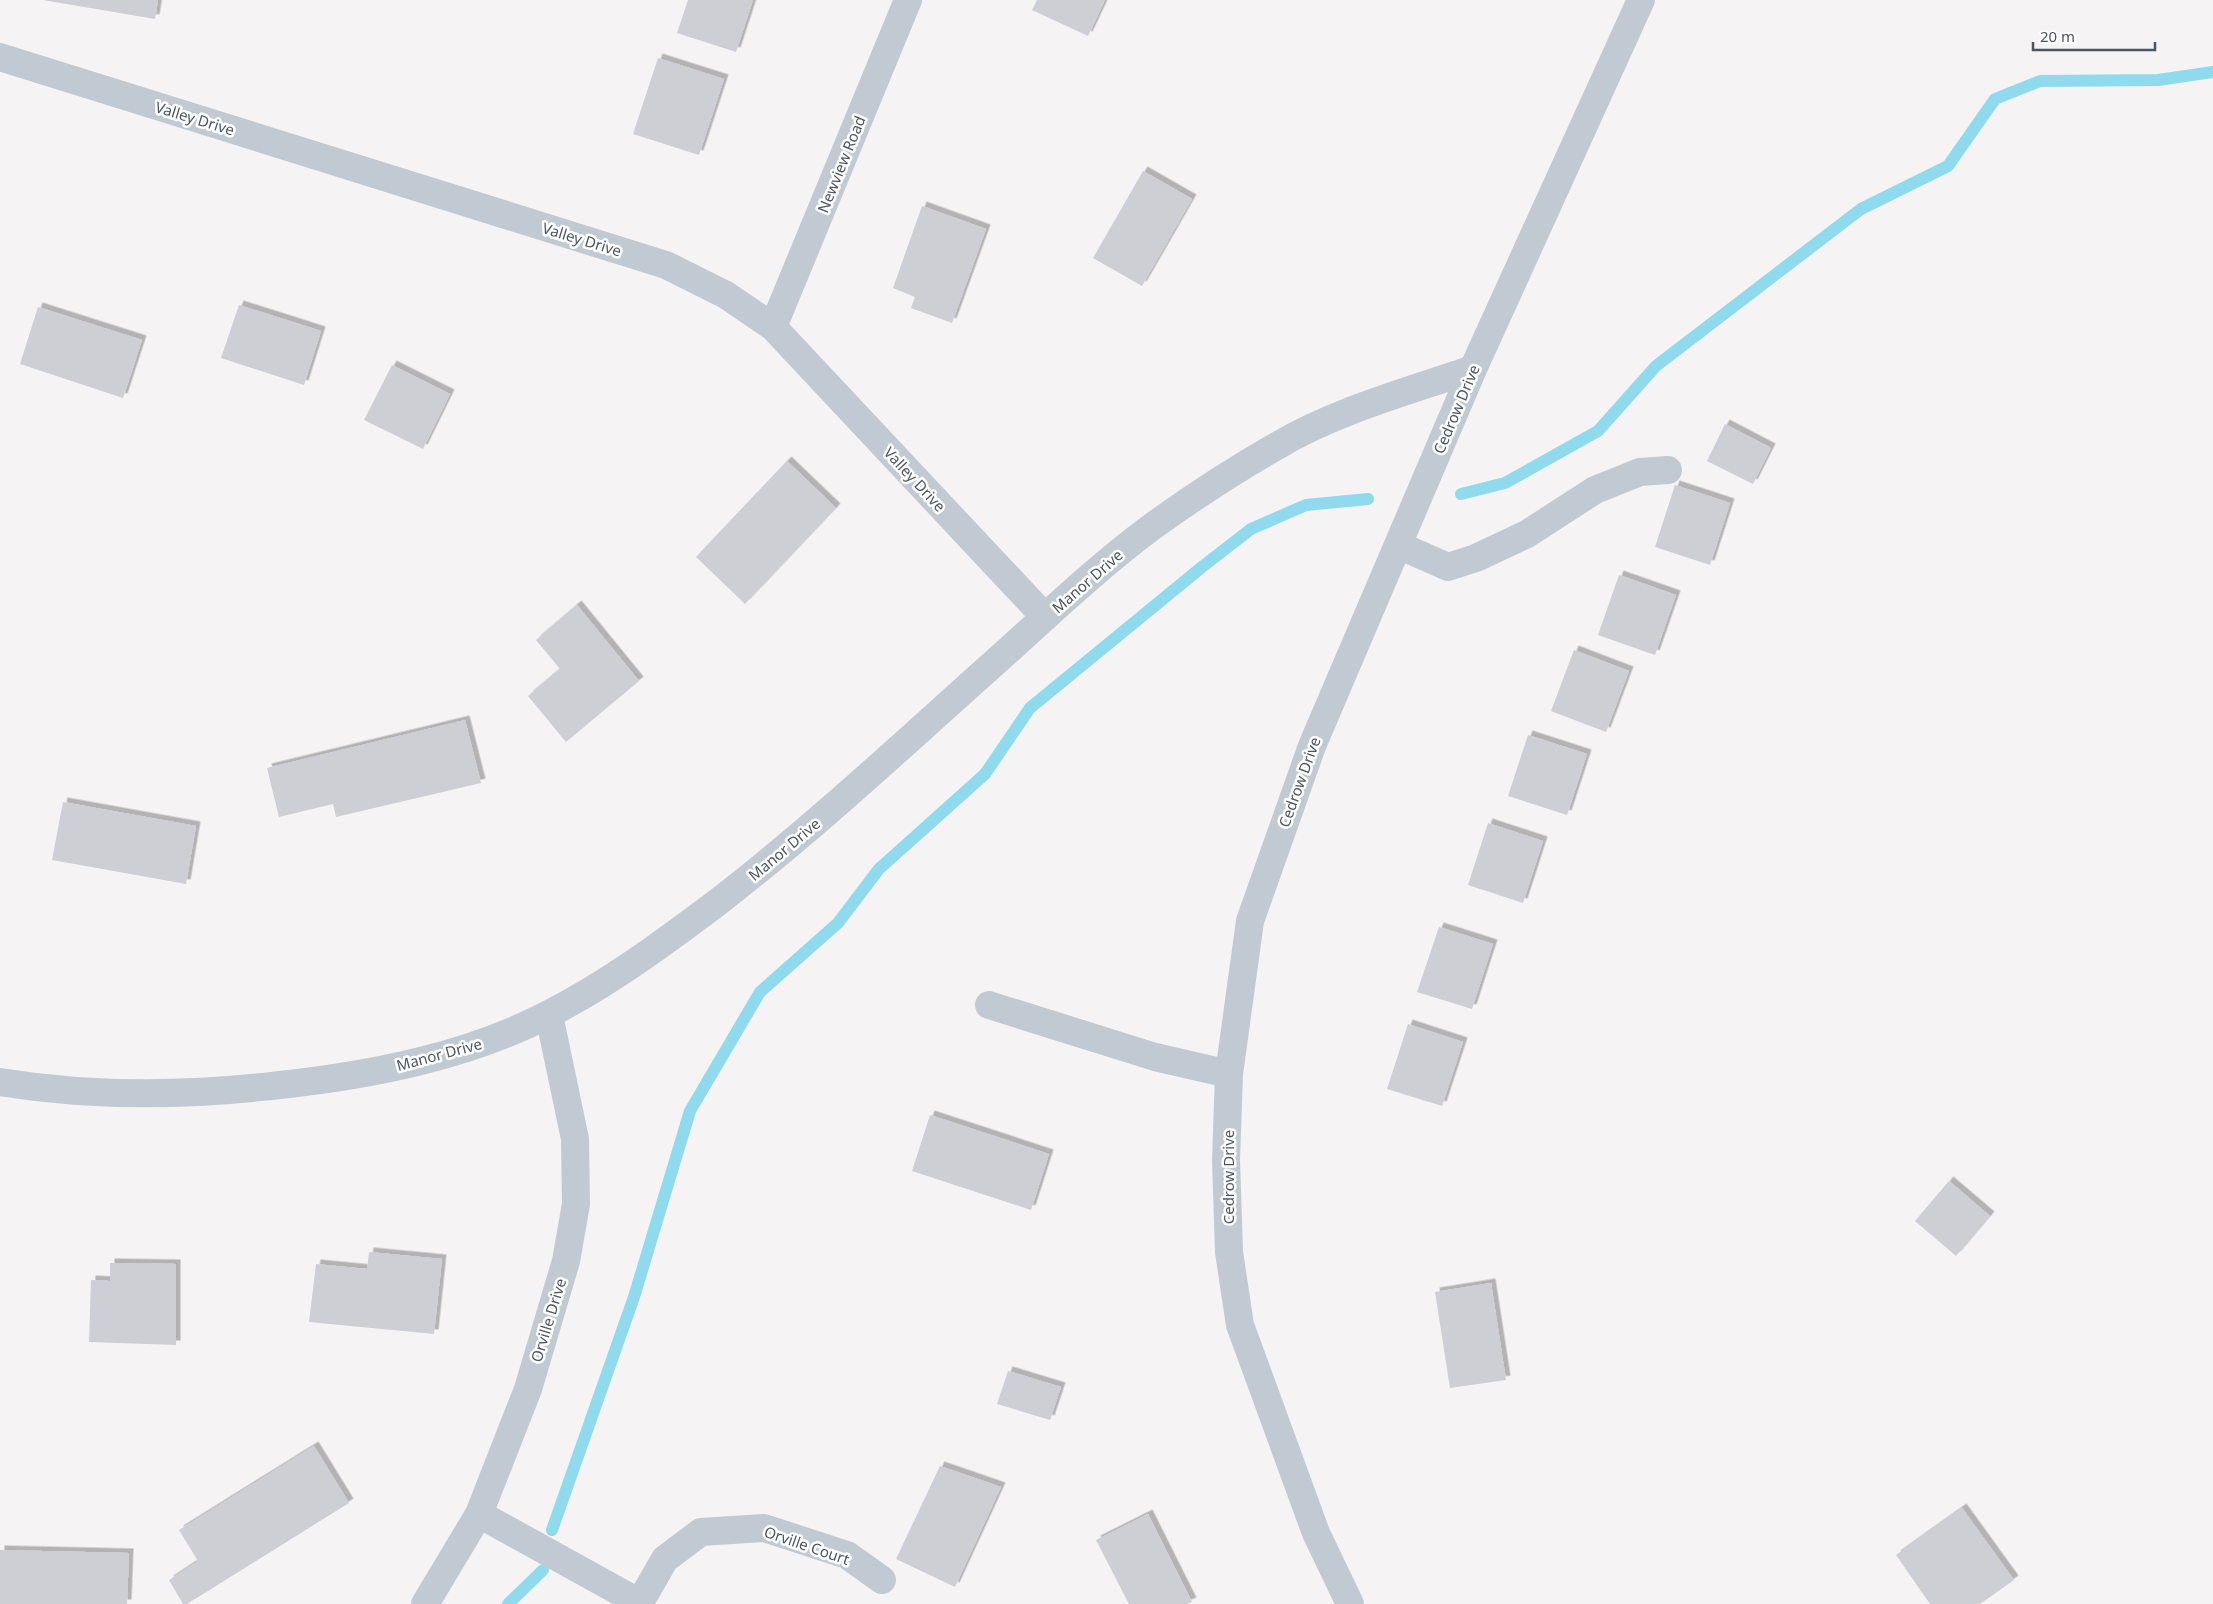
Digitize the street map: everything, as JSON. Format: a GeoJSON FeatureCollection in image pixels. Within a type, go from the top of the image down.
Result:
{"type":"FeatureCollection","features":[{"type":"Feature","properties":{"kind":"street","name":"Newview Road"},"geometry":{"type":"LineString","coordinates":[[773,327],[908,0]]}},
{"type":"Feature","properties":{"kind":"street","name":"Cedrow Drive"},"geometry":{"type":"LineString","coordinates":[[1350,1604],[1316,1533],[1240,1325],[1229,1252],[1226,1160],[1229,1074],[1250,922],[1312,746],[1473,369],[1641,0]]}},
{"type":"Feature","properties":{"kind":"street","name":"Valley Drive"},"geometry":{"type":"LineString","coordinates":[[0,57],[666,265],[726,295],[773,327],[1045,617]]}},
{"type":"Feature","properties":{"kind":"street","name":"Manor Drive"},"geometry":{"type":"LineString","coordinates":[[0,1082],[94,1092],[164,1094],[238,1090],[308,1082],[377,1070],[441,1055],[497,1037],[549,1015],[612,980],[753,875],[817,821],[1094,573],[1153,526],[1213,485],[1279,444],[1330,419],[1473,369]]}},
{"type":"Feature","properties":{"kind":"street"},"geometry":{"type":"LineString","coordinates":[[1398,545],[1448,567],[1476,558],[1527,534],[1595,490],[1640,472],[1668,470]]}},
{"type":"Feature","properties":{"kind":"street"},"geometry":{"type":"LineString","coordinates":[[989,1005],[1155,1057],[1229,1074]]}},
{"type":"Feature","properties":{"kind":"street","name":"Orville Drive"},"geometry":{"type":"LineString","coordinates":[[425,1604],[479,1514],[528,1389],[566,1261],[576,1204],[575,1139],[549,1015]]}},
{"type":"Feature","properties":{"kind":"street","name":"Orville Court"},"geometry":{"type":"LineString","coordinates":[[479,1514],[639,1603],[665,1559],[701,1532],[764,1528],[847,1555],[882,1580]]}},
{"type":"Feature","properties":{"kind":"building"},"geometry":{"type":"Polygon","coordinates":[[[43,0],[158,0],[155,19],[43,0]]]}},
{"type":"Feature","properties":{"kind":"building"},"geometry":{"type":"Polygon","coordinates":[[[688,0],[753,0],[736,52],[677,33],[688,0]]]}},
{"type":"Feature","properties":{"kind":"building"},"geometry":{"type":"Polygon","coordinates":[[[1037,0],[1105,0],[1088,36],[1032,10],[1037,0]]]}},
{"type":"Feature","properties":{"kind":"building"},"geometry":{"type":"Polygon","coordinates":[[[658,58],[724,79],[699,155],[633,134],[658,58]]]}},
{"type":"Feature","properties":{"kind":"building"},"geometry":{"type":"Polygon","coordinates":[[[1143,171],[1192,199],[1142,286],[1093,258],[1143,171]]]}},
{"type":"Feature","properties":{"kind":"building"},"geometry":{"type":"Polygon","coordinates":[[[922,206],[986,229],[952,323],[911,308],[915,297],[893,288],[922,206]]]}},
{"type":"Feature","properties":{"kind":"building"},"geometry":{"type":"Polygon","coordinates":[[[239,305],[321,331],[304,385],[221,358],[239,305]]]}},
{"type":"Feature","properties":{"kind":"building"},"geometry":{"type":"Polygon","coordinates":[[[38,307],[142,340],[123,398],[20,364],[38,307]]]}},
{"type":"Feature","properties":{"kind":"building"},"geometry":{"type":"Polygon","coordinates":[[[392,365],[450,394],[423,449],[364,420],[392,365]]]}},
{"type":"Feature","properties":{"kind":"building"},"geometry":{"type":"Polygon","coordinates":[[[1725,424],[1771,448],[1753,484],[1707,461],[1725,424]]]}},
{"type":"Feature","properties":{"kind":"building"},"geometry":{"type":"Polygon","coordinates":[[[787,461],[836,508],[745,604],[696,557],[787,461]]]}},
{"type":"Feature","properties":{"kind":"building"},"geometry":{"type":"Polygon","coordinates":[[[1675,485],[1730,503],[1710,565],[1655,547],[1675,485]]]}},
{"type":"Feature","properties":{"kind":"building"},"geometry":{"type":"Polygon","coordinates":[[[1619,575],[1676,595],[1655,655],[1598,635],[1619,575]]]}},
{"type":"Feature","properties":{"kind":"building"},"geometry":{"type":"Polygon","coordinates":[[[577,605],[639,681],[566,742],[528,696],[560,669],[536,640],[577,605]]]}},
{"type":"Feature","properties":{"kind":"building"},"geometry":{"type":"Polygon","coordinates":[[[1574,650],[1629,671],[1606,732],[1551,711],[1574,650]]]}},
{"type":"Feature","properties":{"kind":"building"},"geometry":{"type":"Polygon","coordinates":[[[465,720],[481,783],[336,817],[333,804],[279,817],[267,768],[465,720]]]}},
{"type":"Feature","properties":{"kind":"building"},"geometry":{"type":"Polygon","coordinates":[[[1528,735],[1587,754],[1567,815],[1508,796],[1528,735]]]}},
{"type":"Feature","properties":{"kind":"building"},"geometry":{"type":"Polygon","coordinates":[[[63,802],[196,826],[186,884],[52,860],[63,802]]]}},
{"type":"Feature","properties":{"kind":"building"},"geometry":{"type":"Polygon","coordinates":[[[1488,823],[1543,841],[1523,903],[1468,885],[1488,823]]]}},
{"type":"Feature","properties":{"kind":"building"},"geometry":{"type":"Polygon","coordinates":[[[1439,927],[1493,944],[1472,1009],[1417,992],[1439,927]]]}},
{"type":"Feature","properties":{"kind":"building"},"geometry":{"type":"Polygon","coordinates":[[[1408,1024],[1463,1042],[1442,1106],[1387,1089],[1408,1024]]]}},
{"type":"Feature","properties":{"kind":"building"},"geometry":{"type":"Polygon","coordinates":[[[930,1115],[1049,1154],[1031,1210],[912,1171],[930,1115]]]}},
{"type":"Feature","properties":{"kind":"building"},"geometry":{"type":"Polygon","coordinates":[[[1949,1181],[1990,1216],[1956,1256],[1915,1221],[1949,1181]]]}},
{"type":"Feature","properties":{"kind":"building"},"geometry":{"type":"Polygon","coordinates":[[[369,1252],[442,1259],[434,1334],[309,1322],[316,1264],[367,1269],[369,1252]]]}},
{"type":"Feature","properties":{"kind":"building"},"geometry":{"type":"Polygon","coordinates":[[[110,1263],[176,1264],[176,1345],[89,1342],[91,1280],[110,1281],[110,1263]]]}},
{"type":"Feature","properties":{"kind":"building"},"geometry":{"type":"Polygon","coordinates":[[[1491,1283],[1506,1380],[1450,1388],[1435,1292],[1491,1283]]]}},
{"type":"Feature","properties":{"kind":"building"},"geometry":{"type":"Polygon","coordinates":[[[1008,1371],[1061,1387],[1050,1420],[997,1404],[1008,1371]]]}},
{"type":"Feature","properties":{"kind":"building"},"geometry":{"type":"Polygon","coordinates":[[[314,1446],[349,1503],[187,1604],[183,1604],[169,1580],[198,1561],[179,1530],[314,1446]]]}},
{"type":"Feature","properties":{"kind":"building"},"geometry":{"type":"Polygon","coordinates":[[[940,1466],[1001,1487],[955,1587],[896,1559],[940,1466]]]}},
{"type":"Feature","properties":{"kind":"building"},"geometry":{"type":"Polygon","coordinates":[[[1962,1508],[2014,1580],[1980,1604],[1930,1604],[1896,1555],[1962,1508]]]}},
{"type":"Feature","properties":{"kind":"building"},"geometry":{"type":"Polygon","coordinates":[[[1148,1514],[1192,1602],[1187,1604],[1129,1604],[1096,1540],[1148,1514]]]}},
{"type":"Feature","properties":{"kind":"building"},"geometry":{"type":"Polygon","coordinates":[[[0,1550],[129,1553],[127,1604],[0,1604],[0,1550]]]}},
{"type":"Feature","properties":{"kind":"waterway"},"geometry":{"type":"LineString","coordinates":[[1461,494],[1505,483],[1598,431],[1656,366],[1861,209],[1948,166],[1995,99],[2040,81],[2158,80],[2213,72]]}},
{"type":"Feature","properties":{"kind":"waterway"},"geometry":{"type":"LineString","coordinates":[[552,1530],[634,1297],[690,1111],[760,992],[838,923],[879,869],[985,774],[1030,708],[1202,567],[1251,529],[1306,505],[1368,499]]}},
{"type":"Feature","properties":{"kind":"waterway"},"geometry":{"type":"LineString","coordinates":[[508,1604],[543,1570]]}}]}
